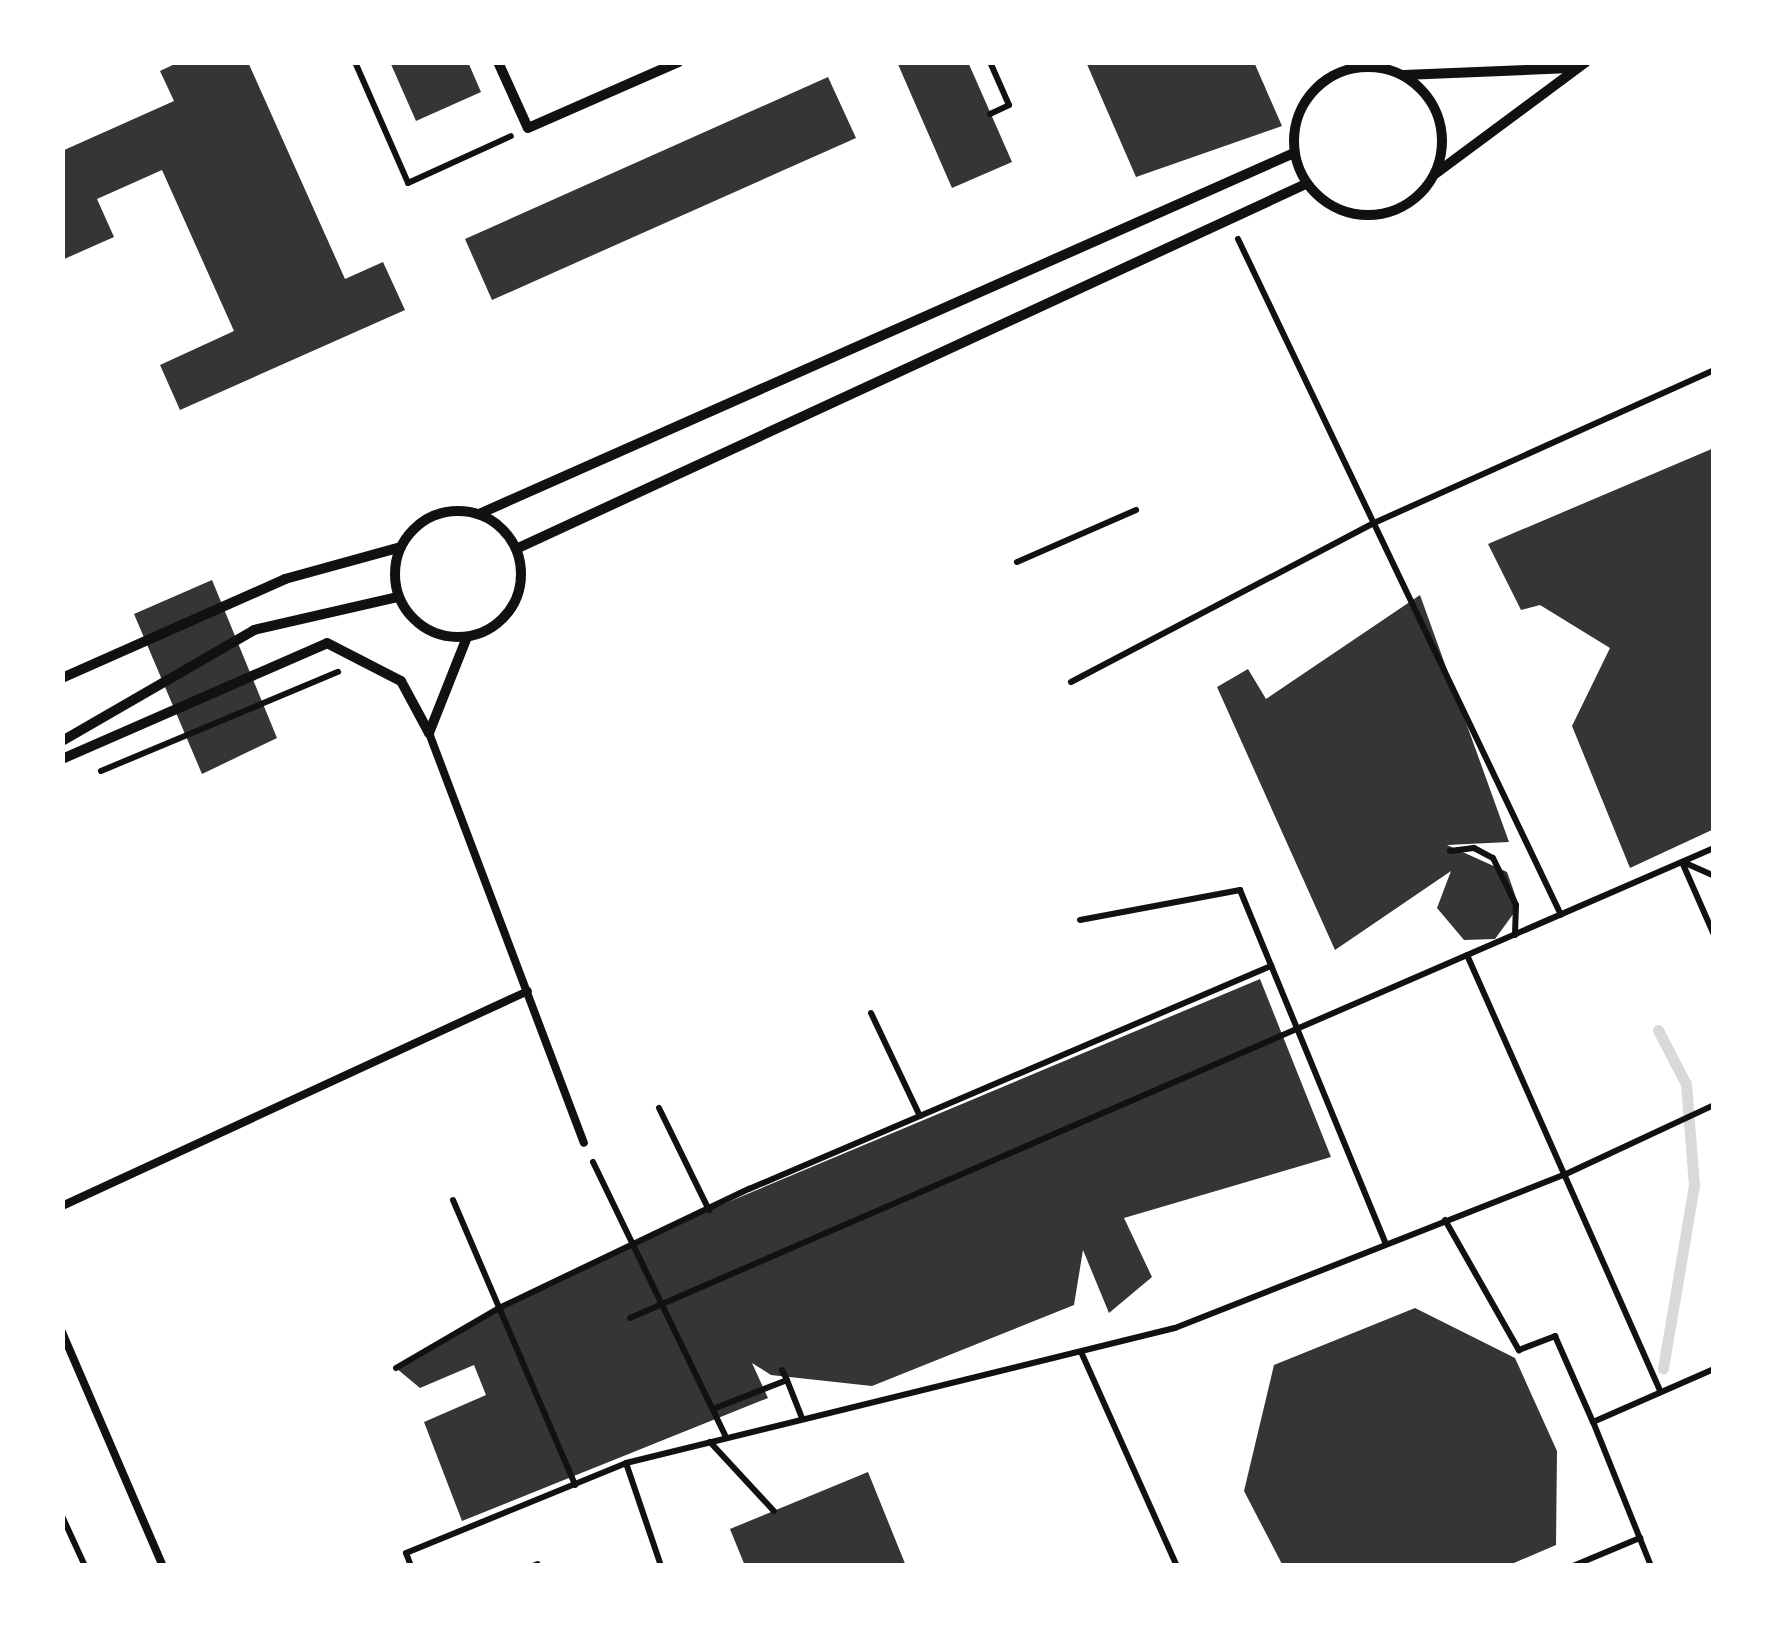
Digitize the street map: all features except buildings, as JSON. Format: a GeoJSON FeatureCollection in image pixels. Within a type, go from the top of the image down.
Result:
{"type":"FeatureCollection","features":[{"type":"Feature","properties":{"kind":"street"},"geometry":{"type":"LineString","coordinates":[[498,62],[528,128],[678,62]]}},
{"type":"Feature","properties":{"kind":"street"},"geometry":{"type":"LineString","coordinates":[[1581,65],[1434,175],[1418,196],[1374,215],[1324,202],[1306,184],[1294,153],[1304,102],[1341,66],[1404,75],[1581,65]]}},
{"type":"Feature","properties":{"kind":"street"},"geometry":{"type":"LineString","coordinates":[[1404,75],[1438,114],[1434,175]]}},
{"type":"Feature","properties":{"kind":"street"},"geometry":{"type":"LineString","coordinates":[[62,678],[285,579],[401,547],[442,513],[478,514],[1294,153]]}},
{"type":"Feature","properties":{"kind":"street"},"geometry":{"type":"LineString","coordinates":[[516,549],[1306,184]]}},
{"type":"Feature","properties":{"kind":"street"},"geometry":{"type":"LineString","coordinates":[[401,547],[398,597],[426,629],[467,637],[488,631],[516,600],[516,549],[478,514]]}},
{"type":"Feature","properties":{"kind":"street"},"geometry":{"type":"LineString","coordinates":[[62,741],[254,630],[398,597]]}},
{"type":"Feature","properties":{"kind":"street"},"geometry":{"type":"LineString","coordinates":[[429,733],[467,637]]}},
{"type":"Feature","properties":{"kind":"street"},"geometry":{"type":"LineString","coordinates":[[62,759],[284,656],[327,643],[371,658],[401,681],[429,733]]}},
{"type":"Feature","properties":{"kind":"lane"},"geometry":{"type":"LineString","coordinates":[[429,733],[584,1142]]}},
{"type":"Feature","properties":{"kind":"lane"},"geometry":{"type":"LineString","coordinates":[[62,1206],[528,991]]}},
{"type":"Feature","properties":{"kind":"lane"},"geometry":{"type":"LineString","coordinates":[[62,1332],[163,1566]]}},
{"type":"Feature","properties":{"kind":"path"},"geometry":{"type":"LineString","coordinates":[[355,62],[408,182],[528,128]]}},
{"type":"Feature","properties":{"kind":"path"},"geometry":{"type":"LineString","coordinates":[[990,62],[1009,105],[990,114]]}},
{"type":"Feature","properties":{"kind":"path"},"geometry":{"type":"LineString","coordinates":[[1228,220],[1561,915]]}},
{"type":"Feature","properties":{"kind":"path"},"geometry":{"type":"LineString","coordinates":[[1070,682],[1374,523],[1714,370]]}},
{"type":"Feature","properties":{"kind":"path"},"geometry":{"type":"LineString","coordinates":[[1016,562],[1136,510]]}},
{"type":"Feature","properties":{"kind":"path"},"geometry":{"type":"LineString","coordinates":[[81,780],[371,658]]}},
{"type":"Feature","properties":{"kind":"path"},"geometry":{"type":"LineString","coordinates":[[1450,851],[1474,848],[1493,858],[1516,905],[1515,935]]}},
{"type":"Feature","properties":{"kind":"path"},"geometry":{"type":"LineString","coordinates":[[630,1318],[1299,1032],[1714,848]]}},
{"type":"Feature","properties":{"kind":"path"},"geometry":{"type":"LineString","coordinates":[[1682,862],[1714,876]]}},
{"type":"Feature","properties":{"kind":"path"},"geometry":{"type":"LineString","coordinates":[[1682,862],[1714,936]]}},
{"type":"Feature","properties":{"kind":"path"},"geometry":{"type":"LineString","coordinates":[[1080,920],[1240,890],[1385,1242]]}},
{"type":"Feature","properties":{"kind":"path"},"geometry":{"type":"LineString","coordinates":[[1468,955],[1661,1392]]}},
{"type":"Feature","properties":{"kind":"path"},"geometry":{"type":"LineString","coordinates":[[396,1368],[499,1308],[709,1210],[1272,966]]}},
{"type":"Feature","properties":{"kind":"path"},"geometry":{"type":"LineString","coordinates":[[871,1013],[920,1116]]}},
{"type":"Feature","properties":{"kind":"path"},"geometry":{"type":"LineString","coordinates":[[411,1566],[406,1553],[626,1464],[725,1435],[1082,1354],[1175,1328],[1385,1242],[1566,1174],[1714,1105]]}},
{"type":"Feature","properties":{"kind":"path"},"geometry":{"type":"LineString","coordinates":[[659,1108],[709,1210]]}},
{"type":"Feature","properties":{"kind":"path"},"geometry":{"type":"LineString","coordinates":[[584,1142],[725,1435]]}},
{"type":"Feature","properties":{"kind":"path"},"geometry":{"type":"LineString","coordinates":[[453,1200],[575,1485]]}},
{"type":"Feature","properties":{"kind":"path"},"geometry":{"type":"LineString","coordinates":[[1445,1220],[1519,1350],[1555,1336],[1651,1566]]}},
{"type":"Feature","properties":{"kind":"path"},"geometry":{"type":"LineString","coordinates":[[1082,1354],[1176,1566]]}},
{"type":"Feature","properties":{"kind":"path"},"geometry":{"type":"LineString","coordinates":[[1592,1422],[1714,1369]]}},
{"type":"Feature","properties":{"kind":"path"},"geometry":{"type":"LineString","coordinates":[[782,1370],[802,1418]]}},
{"type":"Feature","properties":{"kind":"path"},"geometry":{"type":"LineString","coordinates":[[712,1409],[787,1380]]}},
{"type":"Feature","properties":{"kind":"path"},"geometry":{"type":"LineString","coordinates":[[710,1442],[774,1511]]}},
{"type":"Feature","properties":{"kind":"path"},"geometry":{"type":"LineString","coordinates":[[626,1464],[662,1566]]}},
{"type":"Feature","properties":{"kind":"path"},"geometry":{"type":"LineString","coordinates":[[62,1516],[86,1566]]}},
{"type":"Feature","properties":{"kind":"path"},"geometry":{"type":"LineString","coordinates":[[1573,1566],[1640,1538]]}},
{"type":"Feature","properties":{"kind":"waterway"},"geometry":{"type":"LineString","coordinates":[[1658,1030],[1686,1084],[1694,1185],[1663,1368]]}}]}
